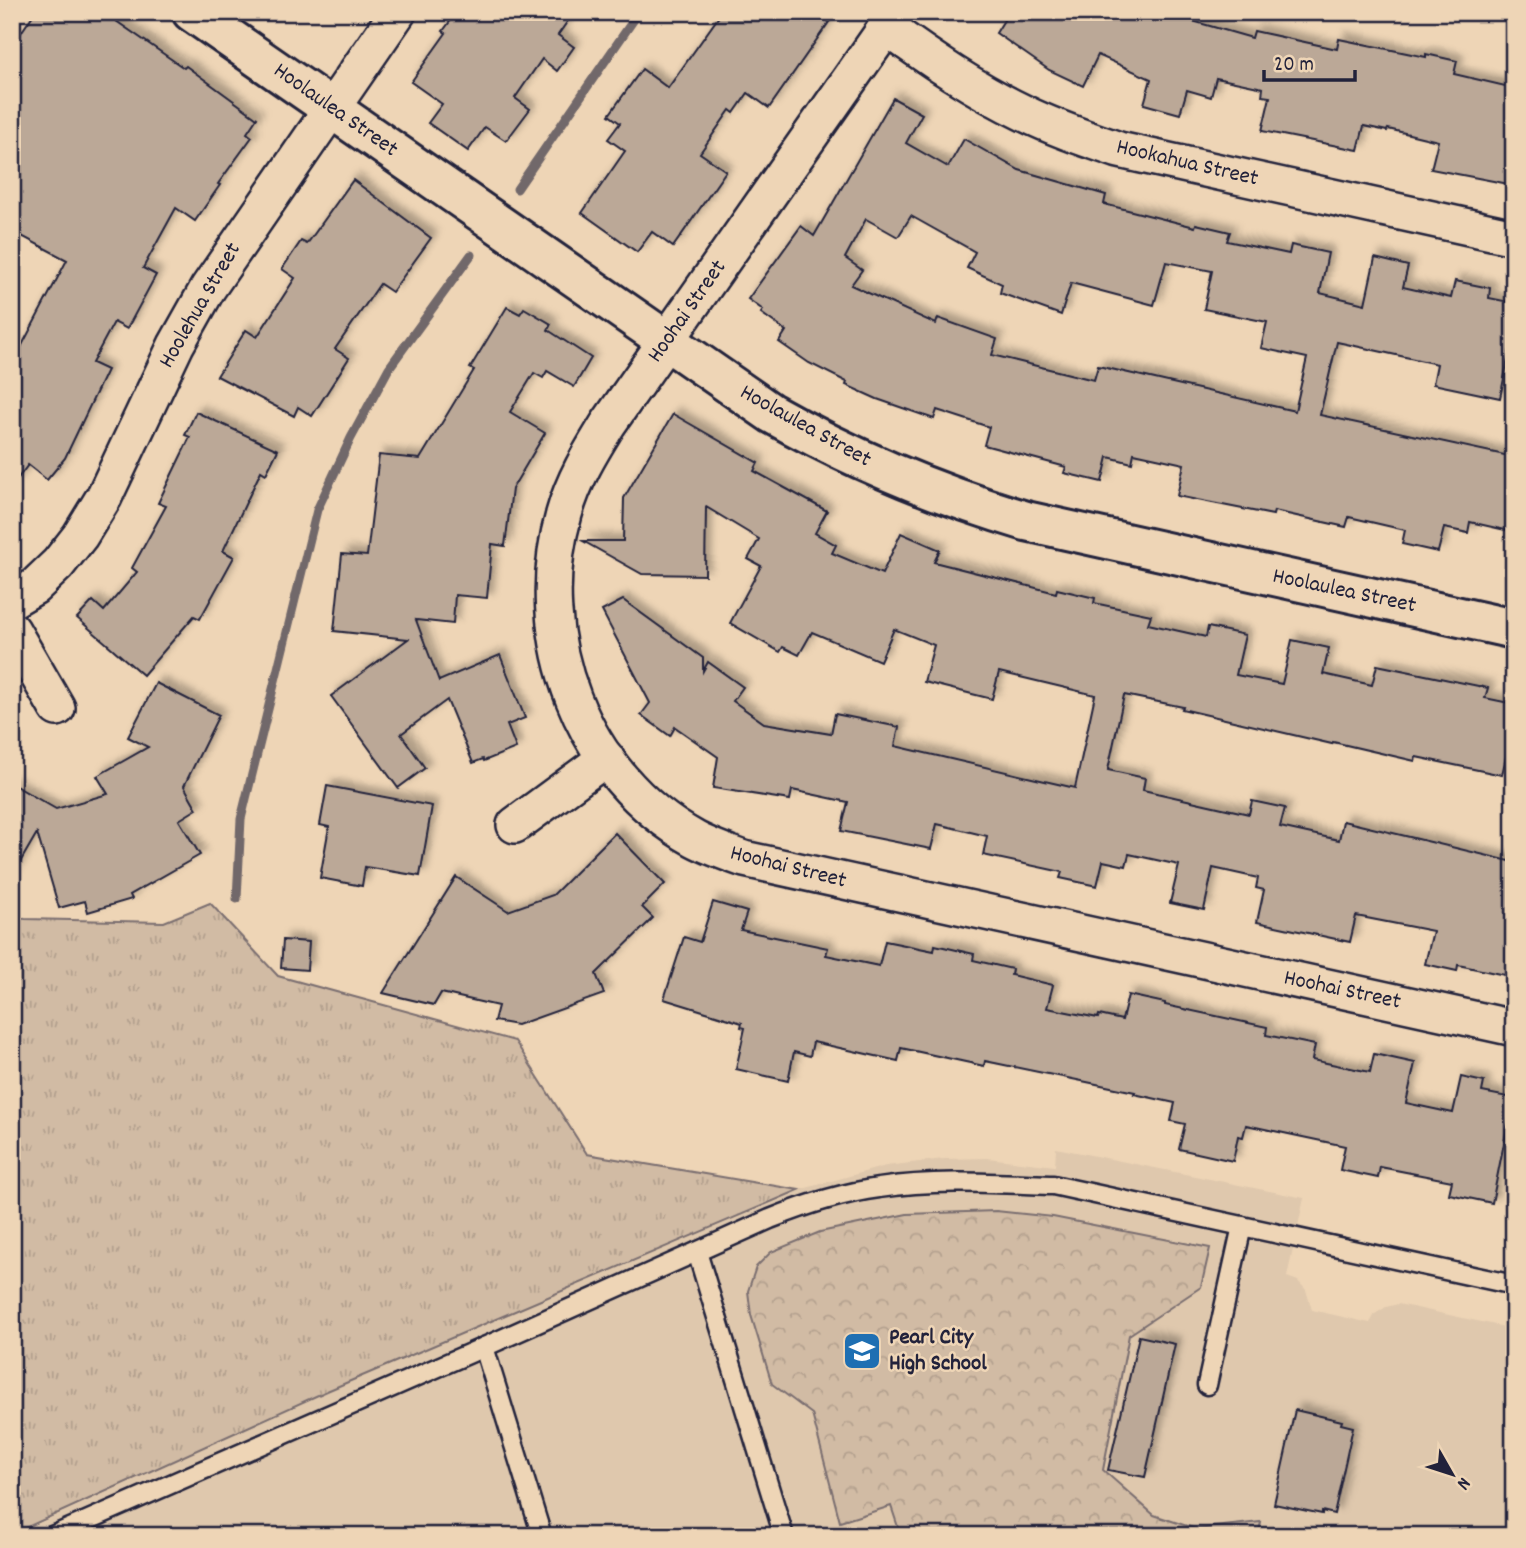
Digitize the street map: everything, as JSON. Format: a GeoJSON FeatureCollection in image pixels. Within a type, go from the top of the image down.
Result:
{"type":"FeatureCollection","features":[{"type":"Feature","properties":{"kind":"street","name":"Hoolaulea Street"},"geometry":{"type":"LineString","coordinates":[[192,12],[771,413],[910,482],[968,504],[1058,529],[1514,629]]}},
{"type":"Feature","properties":{"kind":"street","name":"Hoolehua Street"},"geometry":{"type":"LineString","coordinates":[[12,600],[34,587],[50,572],[80,536],[104,497],[176,345],[208,288],[398,12]]}},
{"type":"Feature","properties":{"kind":"street","name":"Hookahua Street"},"geometry":{"type":"LineString","coordinates":[[891,20],[945,69],[996,99],[1062,130],[1119,150],[1514,237]]}},
{"type":"Feature","properties":{"kind":"street","name":"Hoohai Street"},"geometry":{"type":"LineString","coordinates":[[891,20],[608,424],[573,486],[563,515],[554,558],[555,635],[567,684],[590,734],[606,758],[639,797],[668,821],[694,838],[744,859],[1514,1028]]}},
{"type":"Feature","properties":{"kind":"street"},"geometry":{"type":"LineString","coordinates":[[12,630],[57,708]]}},
{"type":"Feature","properties":{"kind":"street"},"geometry":{"type":"LineString","coordinates":[[515,825],[606,758]]}},
{"type":"Feature","properties":{"kind":"lane"},"geometry":{"type":"LineString","coordinates":[[52,1536],[807,1205],[880,1187],[980,1183],[1053,1185],[1514,1285]]}},
{"type":"Feature","properties":{"kind":"lane"},"geometry":{"type":"LineString","coordinates":[[1206,1385],[1242,1226]]}},
{"type":"Feature","properties":{"kind":"lane"},"geometry":{"type":"LineString","coordinates":[[698,1252],[784,1536]]}},
{"type":"Feature","properties":{"kind":"lane"},"geometry":{"type":"LineString","coordinates":[[484,1347],[542,1536]]}},
{"type":"Feature","properties":{"kind":"shaded area","name":"Pearl City High School"},"geometry":{"type":"Polygon","coordinates":[[[1056,1148],[1304,1198],[1287,1277],[1298,1281],[1306,1290],[1312,1310],[1370,1323],[1375,1314],[1398,1304],[1514,1329],[1514,1536],[12,1536],[327,1391],[799,1190],[886,1166],[944,1159],[987,1158],[1055,1166],[1056,1148]]]}},
{"type":"Feature","properties":{"kind":"green space"},"geometry":{"type":"Polygon","coordinates":[[[210,903],[278,976],[515,1041],[587,1154],[799,1190],[327,1391],[12,1534],[12,916],[25,919],[164,922],[210,903]]]}},
{"type":"Feature","properties":{"kind":"green space"},"geometry":{"type":"Polygon","coordinates":[[[996,1211],[1053,1217],[1210,1248],[1201,1287],[1129,1335],[1103,1470],[1154,1515],[1196,1529],[1261,1522],[1258,1536],[901,1536],[891,1506],[840,1522],[812,1414],[772,1384],[751,1315],[748,1291],[756,1267],[771,1252],[820,1232],[907,1214],[996,1211]]]}},
{"type":"Feature","properties":{"kind":"building"},"geometry":{"type":"Polygon","coordinates":[[[35,12],[103,12],[184,68],[186,66],[257,118],[247,133],[252,137],[195,221],[176,208],[143,268],[156,275],[127,329],[114,322],[92,363],[107,370],[65,458],[47,480],[28,465],[12,486],[12,348],[19,351],[67,260],[12,231],[12,46],[35,12]]]}},
{"type":"Feature","properties":{"kind":"building"},"geometry":{"type":"Polygon","coordinates":[[[457,12],[574,12],[558,35],[574,47],[557,71],[542,59],[515,98],[530,109],[506,141],[485,127],[468,151],[428,123],[442,104],[411,82],[446,33],[443,31],[457,12]]]}},
{"type":"Feature","properties":{"kind":"building"},"geometry":{"type":"Polygon","coordinates":[[[722,12],[836,12],[769,108],[748,93],[734,113],[730,110],[700,153],[726,171],[673,247],[652,232],[637,252],[582,213],[625,151],[608,139],[620,123],[609,115],[642,69],[668,88],[722,12]]]}},
{"type":"Feature","properties":{"kind":"building"},"geometry":{"type":"Polygon","coordinates":[[[1009,12],[1161,12],[1252,38],[1254,31],[1337,49],[1339,39],[1457,61],[1454,74],[1514,88],[1514,185],[1431,169],[1438,141],[1388,129],[1387,131],[1364,126],[1358,150],[1262,131],[1270,97],[1262,96],[1263,88],[1216,78],[1211,97],[1187,90],[1180,114],[1144,104],[1151,79],[1098,55],[1083,86],[1049,70],[996,33],[1009,12]]]}},
{"type":"Feature","properties":{"kind":"building"},"geometry":{"type":"Polygon","coordinates":[[[893,98],[922,114],[906,143],[948,167],[964,139],[1019,170],[1106,195],[1104,204],[1195,227],[1196,224],[1230,232],[1227,241],[1289,254],[1291,245],[1328,253],[1320,293],[1365,304],[1375,258],[1408,266],[1403,287],[1451,298],[1455,281],[1490,288],[1489,298],[1514,303],[1514,330],[1500,398],[1433,384],[1437,364],[1337,342],[1320,415],[1514,457],[1514,532],[1470,522],[1468,533],[1444,528],[1438,552],[1402,544],[1405,530],[1349,517],[1346,527],[1274,511],[1273,515],[1177,496],[1184,464],[1134,453],[1132,463],[1108,457],[1102,482],[1064,473],[1066,467],[984,445],[989,427],[937,410],[934,419],[877,399],[846,385],[847,382],[809,363],[779,342],[786,331],[761,313],[763,310],[748,299],[801,226],[814,236],[893,98]],[[911,216],[898,237],[866,219],[845,258],[862,270],[851,285],[936,324],[938,318],[997,339],[992,355],[1094,380],[1098,366],[1295,411],[1307,358],[1261,348],[1267,322],[1204,309],[1212,271],[1166,262],[1154,305],[1071,283],[1061,315],[1000,293],[1002,284],[967,268],[975,252],[911,216]]]}},
{"type":"Feature","properties":{"kind":"building"},"geometry":{"type":"Polygon","coordinates":[[[353,180],[431,238],[392,292],[380,284],[335,349],[349,358],[312,416],[298,407],[294,416],[217,376],[246,330],[257,337],[295,278],[282,269],[301,241],[307,244],[353,180]]]}},
{"type":"Feature","properties":{"kind":"building"},"geometry":{"type":"Polygon","coordinates":[[[507,307],[520,314],[524,308],[551,324],[548,330],[591,358],[574,387],[547,371],[543,378],[534,373],[510,412],[545,433],[512,489],[505,546],[492,544],[487,598],[455,595],[453,624],[416,620],[439,681],[500,655],[525,718],[507,725],[516,748],[473,763],[447,700],[401,734],[425,768],[398,788],[331,696],[408,639],[334,631],[342,554],[367,556],[379,455],[420,459],[474,370],[470,368],[507,307]]]}},
{"type":"Feature","properties":{"kind":"building"},"geometry":{"type":"Polygon","coordinates":[[[196,412],[278,450],[266,474],[261,471],[223,551],[234,557],[200,619],[194,616],[143,675],[77,618],[93,601],[104,611],[137,572],[132,568],[166,506],[158,503],[190,437],[185,435],[196,412]]]}},
{"type":"Feature","properties":{"kind":"building"},"geometry":{"type":"Polygon","coordinates":[[[673,414],[758,463],[754,471],[827,511],[815,533],[836,545],[832,553],[882,574],[901,533],[940,550],[934,562],[1056,593],[1057,589],[1095,598],[1094,603],[1151,615],[1148,624],[1206,637],[1208,627],[1245,635],[1236,675],[1282,684],[1292,640],[1329,648],[1323,674],[1372,685],[1377,665],[1488,688],[1485,698],[1514,704],[1514,720],[1502,775],[1416,757],[1415,761],[1333,742],[1332,744],[1124,695],[1108,770],[1145,778],[1143,790],[1249,814],[1252,801],[1285,808],[1280,827],[1339,840],[1343,821],[1514,862],[1514,977],[1458,965],[1457,971],[1425,964],[1433,931],[1356,916],[1350,942],[1257,922],[1264,890],[1256,888],[1258,878],[1213,868],[1204,910],[1170,903],[1179,865],[1129,854],[1126,866],[1103,861],[1097,886],[1060,878],[1062,872],[983,855],[987,836],[937,824],[931,849],[841,831],[848,802],[792,790],[790,800],[713,788],[718,757],[675,727],[670,736],[641,715],[650,703],[602,611],[623,600],[703,658],[703,671],[708,662],[743,687],[733,701],[764,723],[831,734],[835,714],[899,727],[895,746],[1075,788],[1095,695],[999,672],[992,699],[924,682],[934,645],[894,629],[880,661],[812,632],[799,655],[783,647],[780,652],[730,623],[761,566],[748,559],[759,539],[706,507],[705,575],[642,574],[583,541],[623,541],[624,498],[673,414]]]}},
{"type":"Feature","properties":{"kind":"building"},"geometry":{"type":"Polygon","coordinates":[[[156,683],[219,715],[184,786],[197,809],[179,820],[200,855],[130,895],[132,899],[88,912],[85,901],[59,908],[37,833],[12,876],[12,784],[56,809],[108,794],[97,776],[148,747],[128,737],[156,683]]]}},
{"type":"Feature","properties":{"kind":"building"},"geometry":{"type":"Polygon","coordinates":[[[327,786],[432,806],[420,876],[365,867],[362,886],[320,878],[329,827],[320,825],[327,786]]]}},
{"type":"Feature","properties":{"kind":"building"},"geometry":{"type":"Polygon","coordinates":[[[615,833],[665,884],[642,907],[653,918],[596,974],[604,994],[517,1025],[494,1021],[498,1006],[441,993],[434,1005],[383,993],[456,877],[508,911],[553,895],[615,833]]]}},
{"type":"Feature","properties":{"kind":"building"},"geometry":{"type":"Polygon","coordinates":[[[713,902],[747,912],[741,930],[828,948],[826,955],[879,966],[885,941],[934,951],[935,945],[974,954],[973,960],[1012,969],[1011,975],[1053,985],[1047,1008],[1122,1020],[1128,995],[1267,1027],[1266,1035],[1315,1045],[1312,1060],[1370,1072],[1374,1054],[1415,1063],[1406,1103],[1453,1113],[1461,1077],[1484,1082],[1482,1092],[1513,1098],[1492,1203],[1449,1194],[1452,1181],[1380,1167],[1378,1178],[1340,1170],[1345,1146],[1246,1125],[1243,1137],[1238,1136],[1233,1161],[1179,1149],[1185,1124],[1171,1121],[1175,1103],[1134,1094],[1135,1092],[985,1061],[984,1066],[901,1048],[898,1061],[813,1042],[810,1056],[794,1052],[788,1081],[736,1069],[745,1028],[741,1027],[742,1023],[664,999],[684,937],[700,942],[713,902]]]}},
{"type":"Feature","properties":{"kind":"building"},"geometry":{"type":"Polygon","coordinates":[[[283,940],[309,942],[307,970],[281,968],[283,940]]]}},
{"type":"Feature","properties":{"kind":"building"},"geometry":{"type":"Polygon","coordinates":[[[1139,1336],[1175,1344],[1145,1477],[1108,1470],[1139,1336]]]}},
{"type":"Feature","properties":{"kind":"building"},"geometry":{"type":"Polygon","coordinates":[[[1295,1410],[1342,1421],[1341,1424],[1353,1427],[1334,1514],[1274,1504],[1295,1410]]]}},
{"type":"Feature","properties":{"kind":"waterway"},"geometry":{"type":"LineString","coordinates":[[517,189],[639,12]]}},
{"type":"Feature","properties":{"kind":"waterway"},"geometry":{"type":"LineString","coordinates":[[237,899],[241,819],[317,510],[351,438],[389,368],[471,255]]}},
{"type":"Feature","properties":{"kind":"place","name":"Pearl City High School"},"geometry":{"type":"Point","coordinates":[862,1351]}}]}
